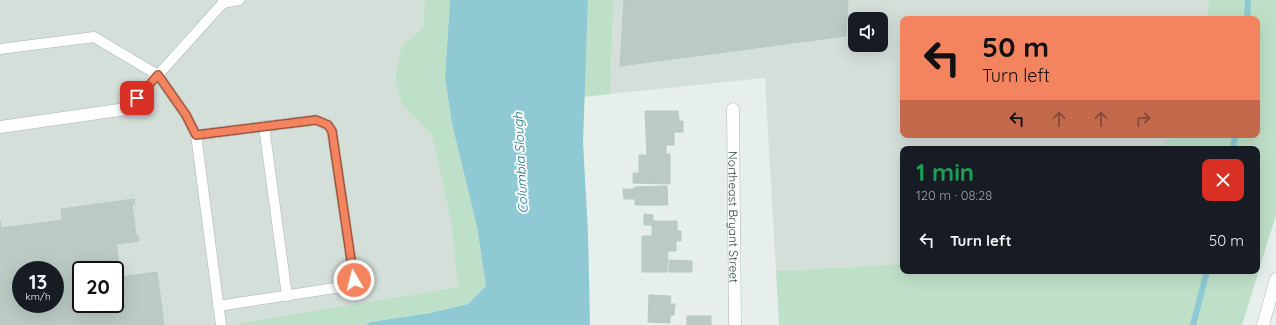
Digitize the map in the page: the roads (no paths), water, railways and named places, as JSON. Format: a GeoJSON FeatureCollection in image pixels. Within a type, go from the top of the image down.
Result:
{"type":"FeatureCollection","features":[{"type":"Feature","properties":{"kind":"street"},"geometry":{"type":"LineString","coordinates":[[0,127],[126,109],[158,75]]}},
{"type":"Feature","properties":{"kind":"street","name":"Northeast Bryant Street"},"geometry":{"type":"LineString","coordinates":[[733,109],[735,325]]}},
{"type":"Feature","properties":{"kind":"street"},"geometry":{"type":"LineString","coordinates":[[1263,325],[1276,279]]}},
{"type":"Feature","properties":{"kind":"lane"},"geometry":{"type":"LineString","coordinates":[[158,75],[223,2],[239,0]]}},
{"type":"Feature","properties":{"kind":"lane"},"geometry":{"type":"LineString","coordinates":[[0,49],[94,37],[158,75],[186,115],[196,135],[221,325]]}},
{"type":"Feature","properties":{"kind":"lane"},"geometry":{"type":"LineString","coordinates":[[196,135],[316,120],[328,125],[332,131],[354,280],[348,286],[218,306]]}},
{"type":"Feature","properties":{"kind":"lane"},"geometry":{"type":"LineString","coordinates":[[264,126],[287,296]]}},
{"type":"Feature","properties":{"kind":"water"},"geometry":{"type":"Polygon","coordinates":[[[450,0],[588,0],[583,142],[588,233],[590,325],[365,325],[371,322],[430,313],[468,304],[486,286],[477,227],[452,124],[445,78],[450,0]]]}},
{"type":"Feature","properties":{"kind":"waterway","name":"Columbia Slough"},"geometry":{"type":"LineString","coordinates":[[1247,16],[1248,0]]}},
{"type":"Feature","properties":{"kind":"waterway","name":"Columbia Slough"},"geometry":{"type":"LineString","coordinates":[[1233,146],[1235,138]]}},
{"type":"Feature","properties":{"kind":"waterway","name":"Columbia Slough"},"geometry":{"type":"LineString","coordinates":[[1193,325],[1206,274]]}}]}
